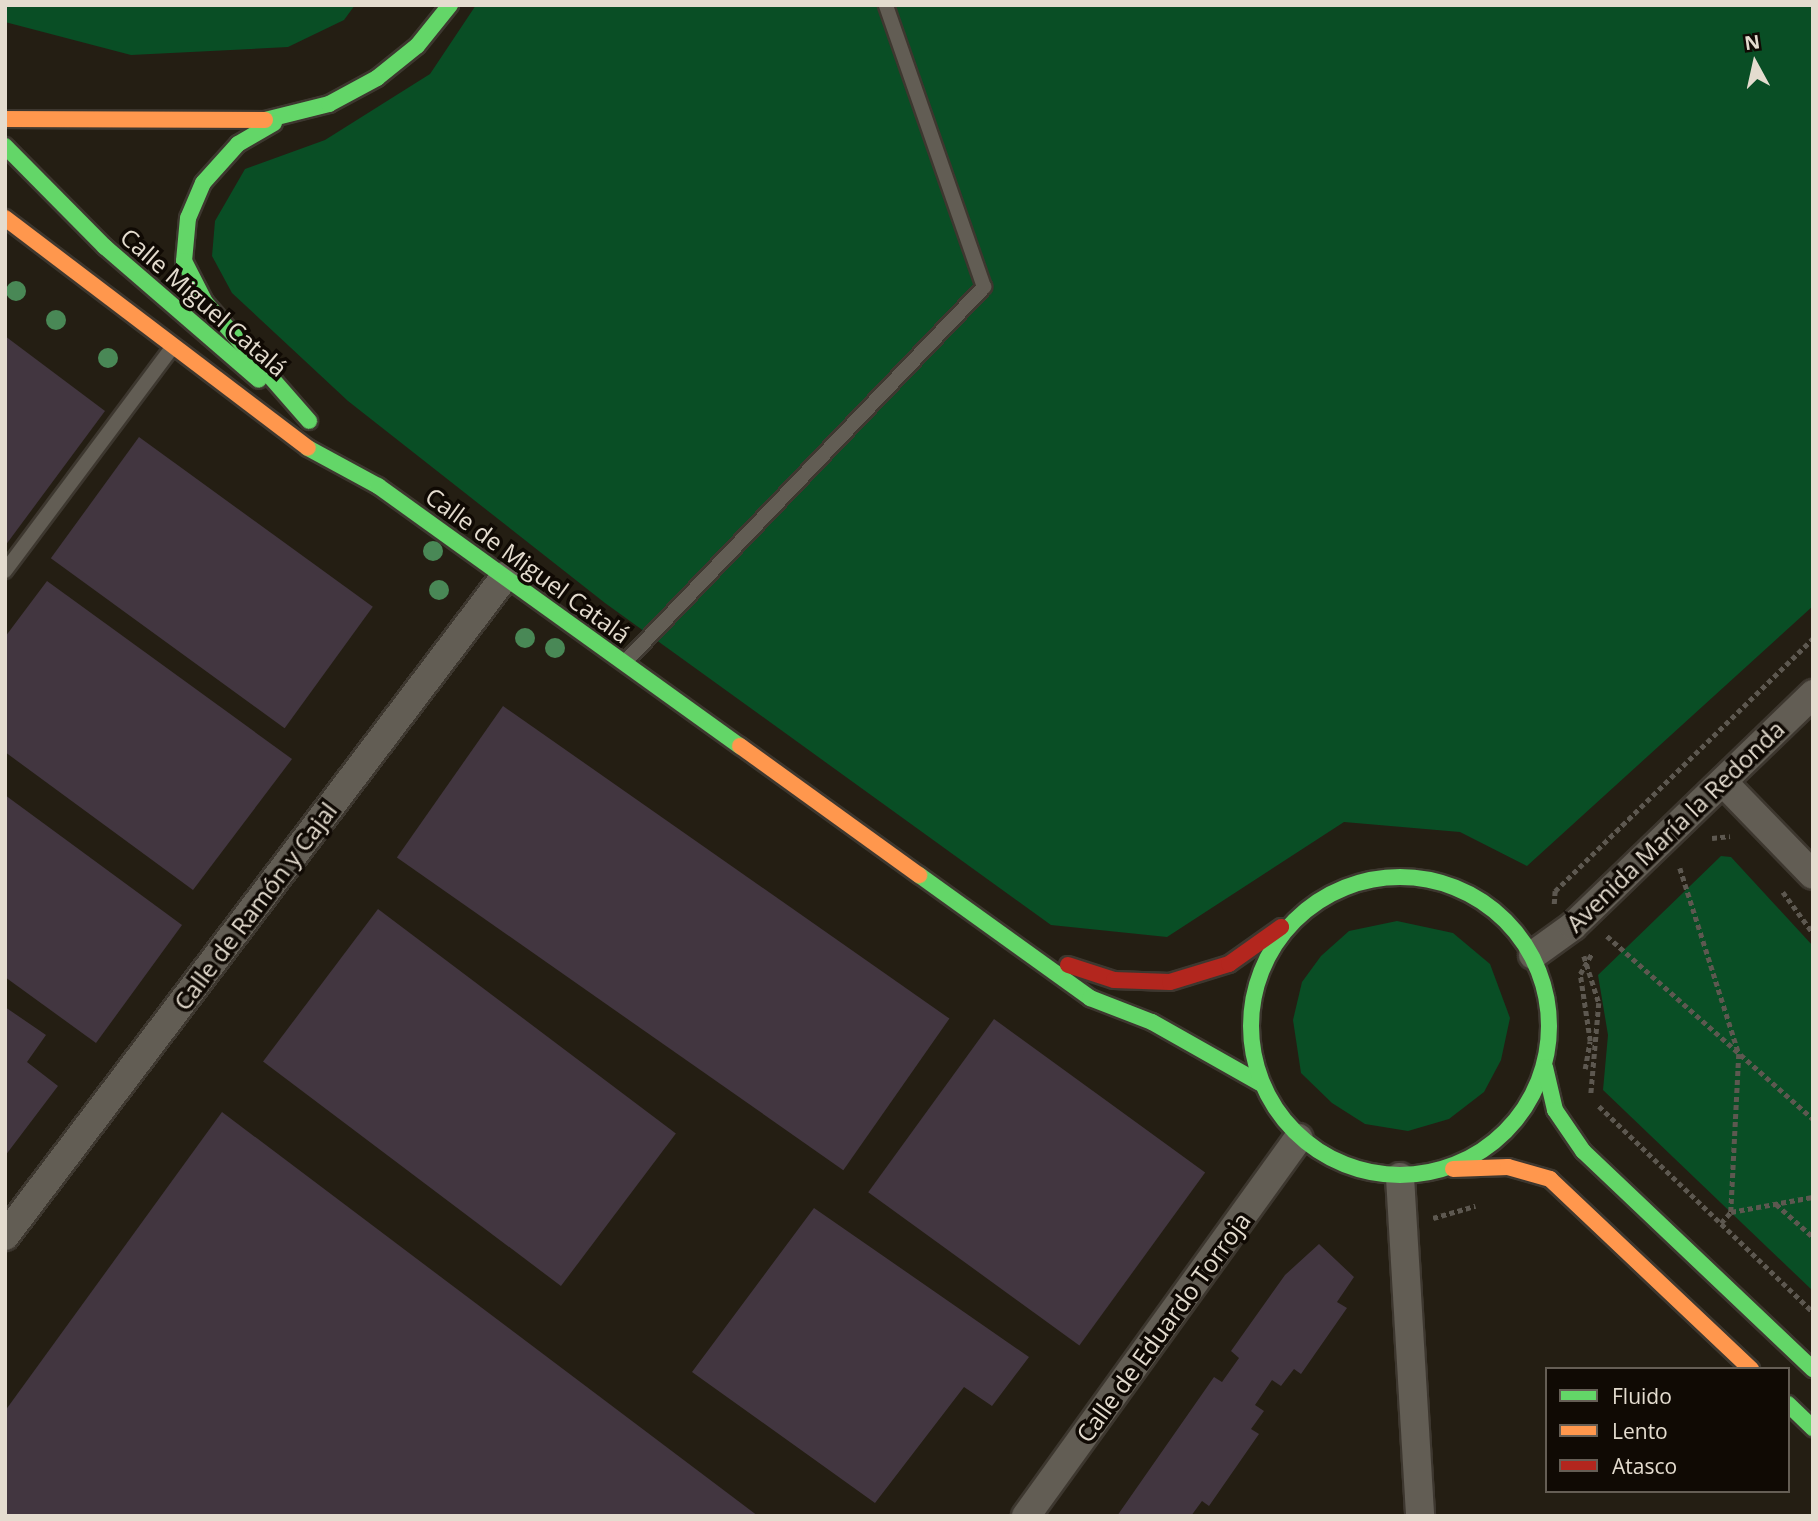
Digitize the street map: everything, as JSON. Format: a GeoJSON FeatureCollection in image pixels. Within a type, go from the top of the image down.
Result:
{"type":"FeatureCollection","features":[{"type":"Feature","properties":{"kind":"main road"},"geometry":{"type":"LineString","coordinates":[[309,421],[205,302],[188,274],[183,247],[194,200],[214,168],[238,144],[282,119],[330,104],[377,78],[417,46],[450,5]]}},
{"type":"Feature","properties":{"kind":"main road"},"geometry":{"type":"LineString","coordinates":[[5,119],[214,124],[282,119]]}},
{"type":"Feature","properties":{"kind":"main road","name":"Calle Miguel Catalá"},"geometry":{"type":"LineString","coordinates":[[5,146],[115,256],[309,421],[378,486]]}},
{"type":"Feature","properties":{"kind":"main road","name":"Calle de Miguel Catalá"},"geometry":{"type":"LineString","coordinates":[[6,220],[299,443],[378,486],[506,575],[1024,949]]}},
{"type":"Feature","properties":{"kind":"main road"},"geometry":{"type":"LineString","coordinates":[[1024,949],[1114,980],[1170,982],[1229,964],[1308,907],[1340,889],[1390,877],[1443,882],[1492,906],[1534,955],[1550,1015],[1545,1067],[1555,1110],[1583,1150],[1813,1369]]}},
{"type":"Feature","properties":{"kind":"main road"},"geometry":{"type":"LineString","coordinates":[[1308,907],[1275,942],[1255,986],[1250,1036],[1260,1083],[1299,1138],[1353,1169],[1400,1177],[1448,1169],[1508,1167],[1550,1180],[1749,1367]]}},
{"type":"Feature","properties":{"kind":"main road"},"geometry":{"type":"LineString","coordinates":[[1024,949],[1090,998],[1152,1022],[1260,1083]]}},
{"type":"Feature","properties":{"kind":"main road"},"geometry":{"type":"LineString","coordinates":[[1448,1169],[1478,1155],[1512,1128],[1545,1067]]}},
{"type":"Feature","properties":{"kind":"main road"},"geometry":{"type":"LineString","coordinates":[[1790,1406],[1813,1428]]}},
{"type":"Feature","properties":{"kind":"street","name":"Calle de Ramón y Cajal"},"geometry":{"type":"LineString","coordinates":[[5,1236],[506,575]]}},
{"type":"Feature","properties":{"kind":"street","name":"Avenida María la Redonda"},"geometry":{"type":"LineString","coordinates":[[1534,955],[1573,926],[1813,694]]}},
{"type":"Feature","properties":{"kind":"street"},"geometry":{"type":"LineString","coordinates":[[1723,782],[1813,875]]}},
{"type":"Feature","properties":{"kind":"street","name":"Calle de Eduardo Torroja"},"geometry":{"type":"LineString","coordinates":[[1026,1516],[1299,1138]]}},
{"type":"Feature","properties":{"kind":"street"},"geometry":{"type":"LineString","coordinates":[[1400,1177],[1420,1516]]}},
{"type":"Feature","properties":{"kind":"lane"},"geometry":{"type":"LineString","coordinates":[[625,662],[984,287],[886,6]]}},
{"type":"Feature","properties":{"kind":"lane"},"geometry":{"type":"LineString","coordinates":[[5,571],[173,347]]}},
{"type":"Feature","properties":{"kind":"path"},"geometry":{"type":"LineString","coordinates":[[1700,844],[1715,836],[1740,839]]}},
{"type":"Feature","properties":{"kind":"path"},"geometry":{"type":"LineString","coordinates":[[1671,877],[1687,860]]}},
{"type":"Feature","properties":{"kind":"path"},"geometry":{"type":"LineString","coordinates":[[1680,868],[1739,1054],[1731,1212]]}},
{"type":"Feature","properties":{"kind":"path"},"geometry":{"type":"LineString","coordinates":[[1780,888],[1813,933]]}},
{"type":"Feature","properties":{"kind":"path"},"geometry":{"type":"LineString","coordinates":[[1602,941],[1616,928]]}},
{"type":"Feature","properties":{"kind":"path"},"geometry":{"type":"LineString","coordinates":[[1607,936],[1813,1119]]}},
{"type":"Feature","properties":{"kind":"path"},"geometry":{"type":"LineString","coordinates":[[1597,946],[1580,974],[1590,1041],[1582,1082],[1590,1097],[1813,1312]]}},
{"type":"Feature","properties":{"kind":"path"},"geometry":{"type":"LineString","coordinates":[[1721,1223],[1731,1212],[1813,1197]]}},
{"type":"Feature","properties":{"kind":"path"},"geometry":{"type":"LineString","coordinates":[[1776,1204],[1813,1237]]}},
{"type":"Feature","properties":{"kind":"green space"},"geometry":{"type":"Polygon","coordinates":[[[5,5],[355,5],[344,20],[288,47],[131,55],[5,22],[5,5]]]}},
{"type":"Feature","properties":{"kind":"green space"},"geometry":{"type":"Polygon","coordinates":[[[476,5],[1813,5],[1813,606],[1527,866],[1460,832],[1344,822],[1167,937],[1051,925],[605,603],[348,401],[232,293],[212,256],[215,221],[245,169],[325,140],[430,74],[476,5]]]}},
{"type":"Feature","properties":{"kind":"green space"},"geometry":{"type":"Polygon","coordinates":[[[1721,856],[1731,857],[1813,946],[1813,1291],[1603,1090],[1608,1035],[1598,975],[1721,856]]]}},
{"type":"Feature","properties":{"kind":"green space"},"geometry":{"type":"Polygon","coordinates":[[[1397,921],[1453,933],[1490,964],[1510,1018],[1501,1060],[1484,1092],[1449,1119],[1408,1131],[1365,1124],[1332,1103],[1301,1073],[1293,1020],[1302,982],[1321,956],[1349,931],[1397,921]]]}},
{"type":"Feature","properties":{"kind":"building"},"geometry":{"type":"Polygon","coordinates":[[[5,336],[105,411],[5,546],[5,336]]]}},
{"type":"Feature","properties":{"kind":"building"},"geometry":{"type":"Polygon","coordinates":[[[139,437],[373,607],[285,728],[51,558],[139,437]]]}},
{"type":"Feature","properties":{"kind":"building"},"geometry":{"type":"Polygon","coordinates":[[[47,581],[292,759],[193,890],[5,752],[5,637],[47,581]]]}},
{"type":"Feature","properties":{"kind":"building"},"geometry":{"type":"Polygon","coordinates":[[[503,706],[949,1019],[843,1170],[397,858],[503,706]]]}},
{"type":"Feature","properties":{"kind":"building"},"geometry":{"type":"Polygon","coordinates":[[[5,795],[182,925],[96,1043],[5,977],[5,795]]]}},
{"type":"Feature","properties":{"kind":"building"},"geometry":{"type":"Polygon","coordinates":[[[378,909],[676,1133],[561,1286],[263,1062],[378,909]]]}},
{"type":"Feature","properties":{"kind":"building"},"geometry":{"type":"Polygon","coordinates":[[[5,1007],[46,1035],[27,1062],[58,1086],[5,1156],[5,1007]]]}},
{"type":"Feature","properties":{"kind":"building"},"geometry":{"type":"Polygon","coordinates":[[[994,1019],[1205,1172],[1079,1346],[868,1192],[994,1019]]]}},
{"type":"Feature","properties":{"kind":"building"},"geometry":{"type":"Polygon","coordinates":[[[222,1112],[758,1516],[5,1516],[5,1411],[222,1112]]]}},
{"type":"Feature","properties":{"kind":"building"},"geometry":{"type":"Polygon","coordinates":[[[814,1208],[1029,1357],[992,1406],[964,1387],[875,1503],[692,1372],[814,1208]]]}},
{"type":"Feature","properties":{"kind":"building"},"geometry":{"type":"Polygon","coordinates":[[[1319,1244],[1354,1277],[1337,1302],[1347,1308],[1301,1374],[1294,1369],[1281,1386],[1272,1380],[1255,1405],[1264,1411],[1251,1429],[1259,1434],[1209,1506],[1202,1501],[1191,1516],[1117,1516],[1214,1377],[1222,1382],[1239,1358],[1231,1351],[1285,1275],[1319,1244]]]}},
{"type":"Feature","properties":{"kind":"traffic: fast"},"geometry":{"type":"LineString","coordinates":[[265,120],[329,104],[377,78],[417,46],[450,5]]}},
{"type":"Feature","properties":{"kind":"traffic: fast"},"geometry":{"type":"LineString","coordinates":[[274,123],[238,144],[203,183],[188,218],[184,261],[205,302],[309,421]]}},
{"type":"Feature","properties":{"kind":"traffic: fast"},"geometry":{"type":"LineString","coordinates":[[5,146],[105,247],[259,380]]}},
{"type":"Feature","properties":{"kind":"traffic: fast"},"geometry":{"type":"LineString","coordinates":[[308,448],[378,486],[740,746]]}},
{"type":"Feature","properties":{"kind":"traffic: fast"},"geometry":{"type":"LineString","coordinates":[[919,875],[1090,998],[1152,1022],[1260,1083]]}},
{"type":"Feature","properties":{"kind":"traffic: fast"},"geometry":{"type":"LineString","coordinates":[[1400,877],[1429,880],[1457,888],[1483,902],[1515,931],[1538,969],[1546,997],[1549,1026],[1546,1055],[1538,1083],[1524,1109],[1495,1141],[1457,1164],[1429,1172],[1400,1175],[1371,1172],[1343,1164],[1317,1150],[1285,1121],[1262,1083],[1254,1055],[1251,1026],[1254,997],[1262,969],[1276,943],[1305,911],[1343,888],[1371,880],[1400,877]]}},
{"type":"Feature","properties":{"kind":"traffic: fast"},"geometry":{"type":"LineString","coordinates":[[1545,1067],[1555,1110],[1583,1151],[1813,1369]]}},
{"type":"Feature","properties":{"kind":"traffic: fast"},"geometry":{"type":"LineString","coordinates":[[1790,1406],[1813,1428]]}},
{"type":"Feature","properties":{"kind":"traffic: slow"},"geometry":{"type":"LineString","coordinates":[[5,119],[265,120]]}},
{"type":"Feature","properties":{"kind":"traffic: slow"},"geometry":{"type":"LineString","coordinates":[[5,218],[308,448]]}},
{"type":"Feature","properties":{"kind":"traffic: slow"},"geometry":{"type":"LineString","coordinates":[[740,746],[919,875]]}},
{"type":"Feature","properties":{"kind":"traffic: slow"},"geometry":{"type":"LineString","coordinates":[[1453,1169],[1508,1167],[1550,1179],[1749,1367]]}},
{"type":"Feature","properties":{"kind":"traffic: jam"},"geometry":{"type":"LineString","coordinates":[[1068,965],[1114,980],[1170,982],[1229,964],[1281,927]]}}]}
